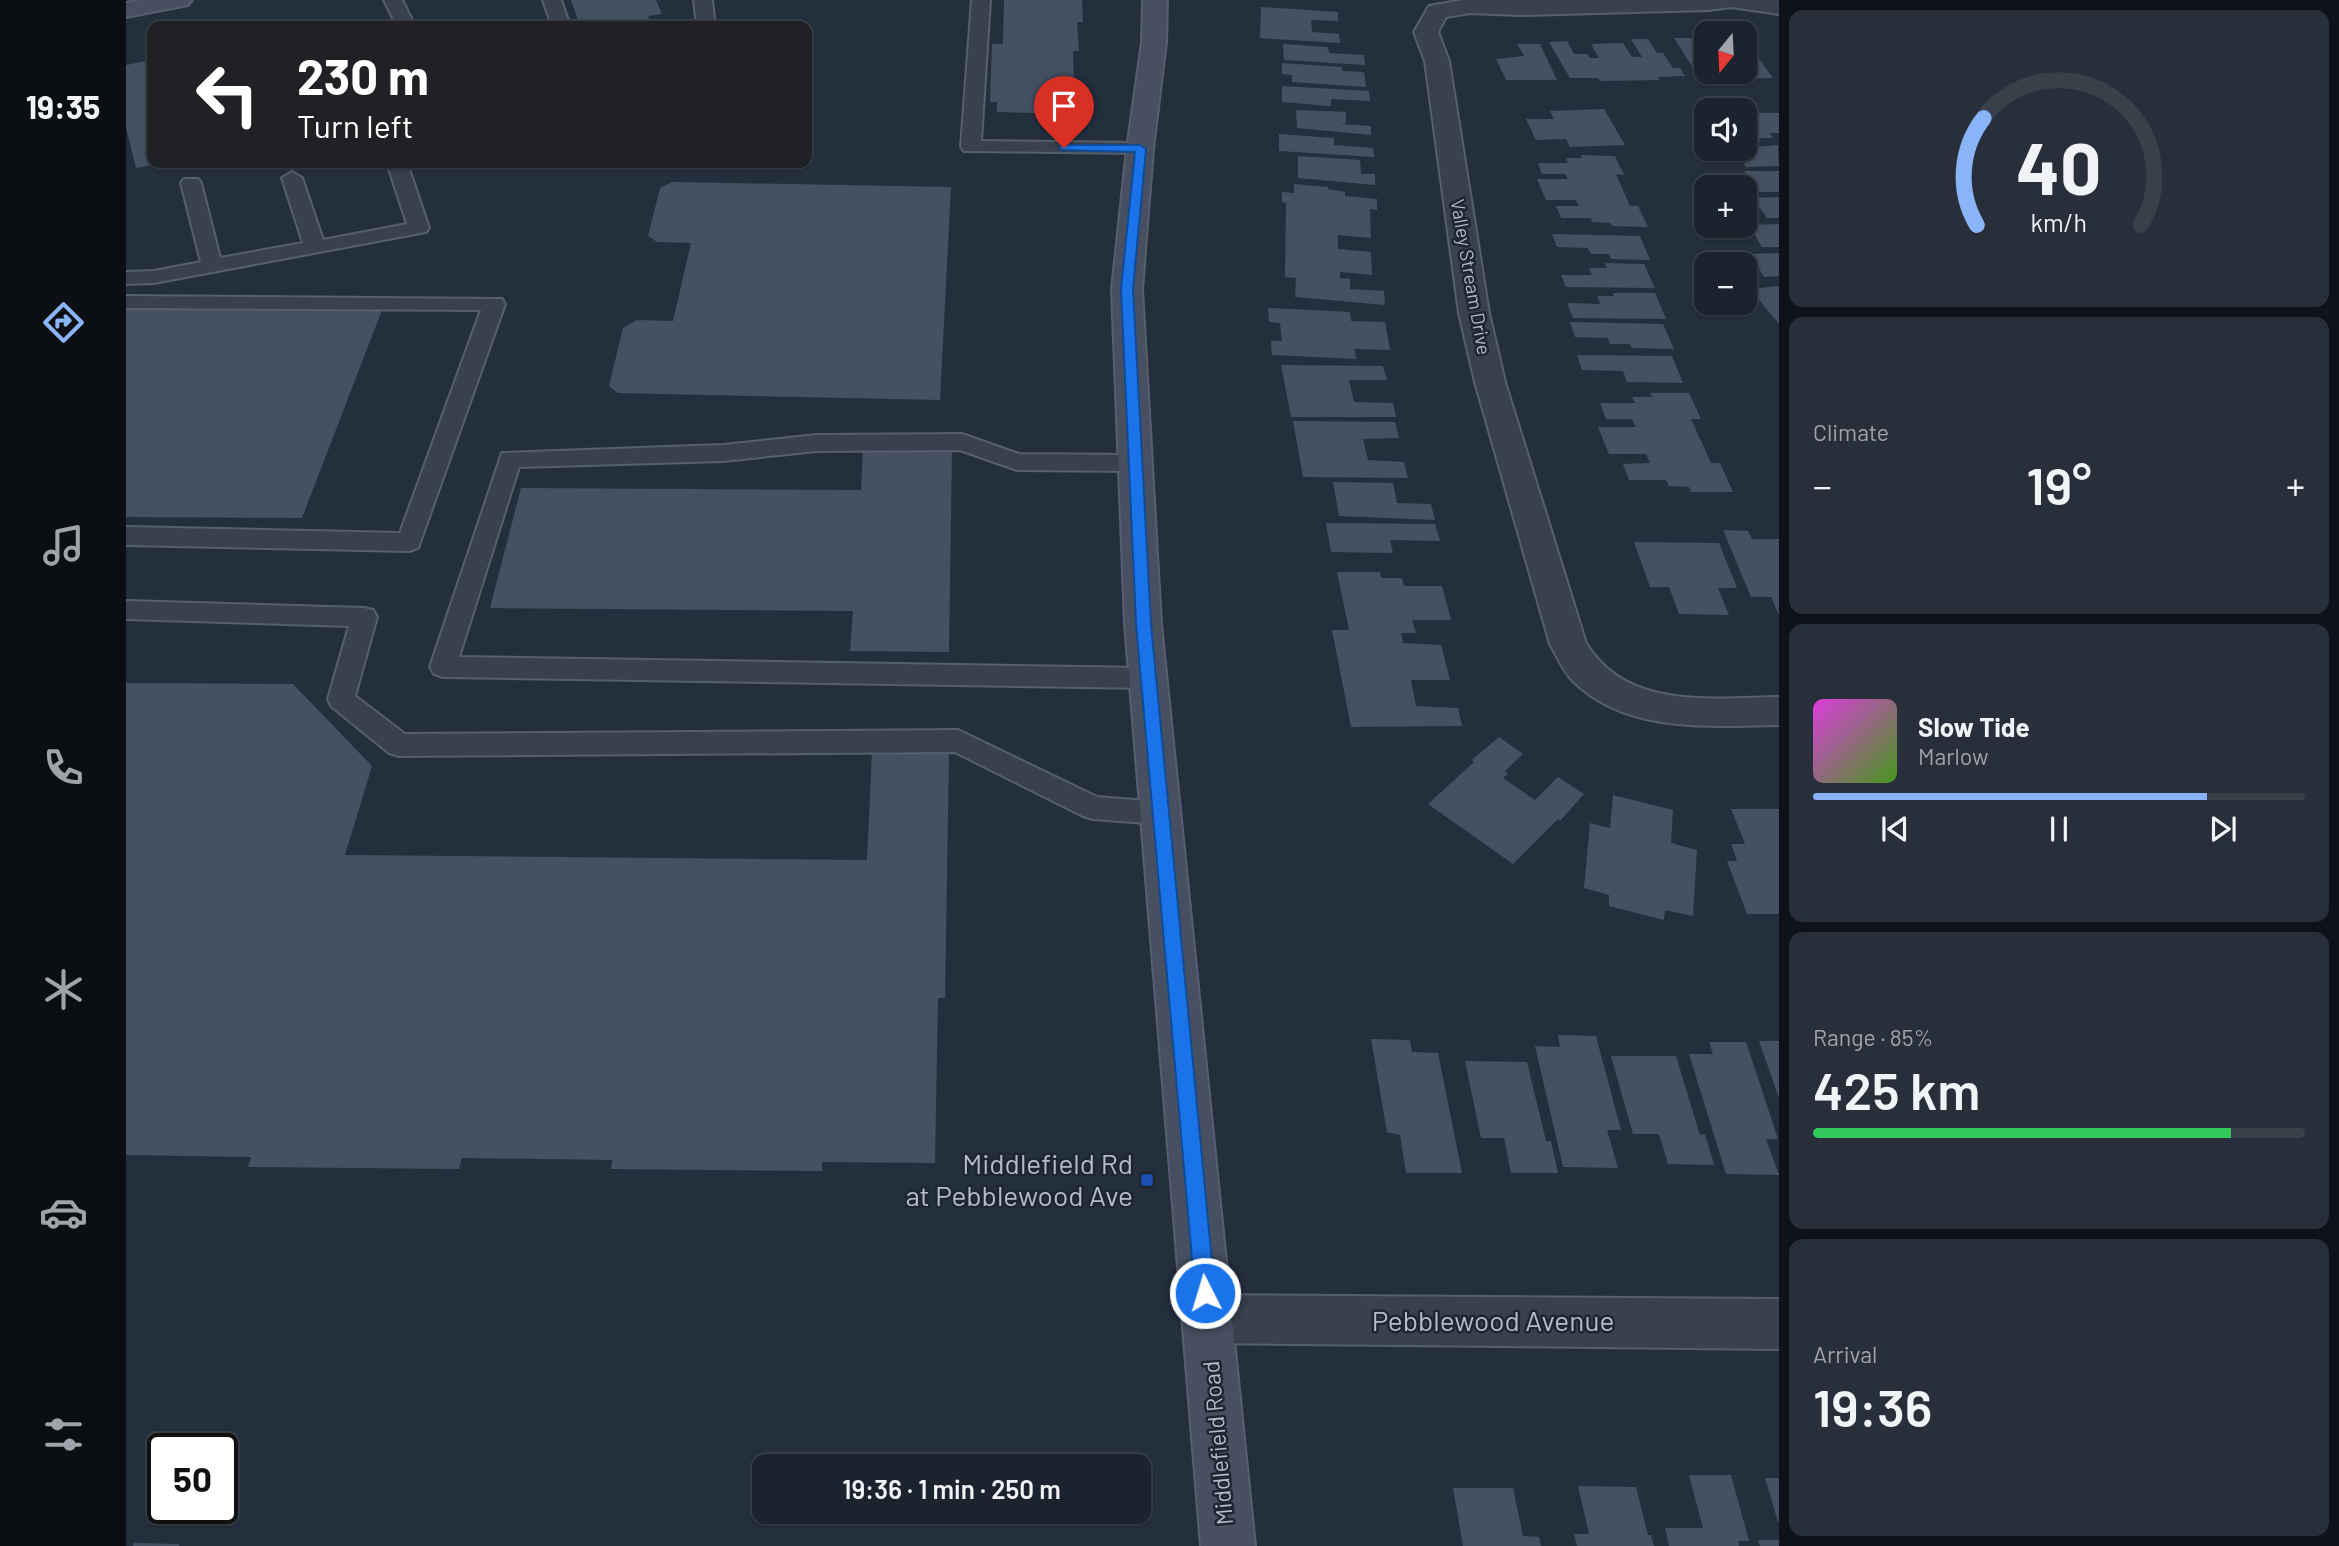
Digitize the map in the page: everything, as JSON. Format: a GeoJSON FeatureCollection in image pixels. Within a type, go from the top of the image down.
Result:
{"type":"FeatureCollection","features":[{"type":"Feature","properties":{"kind":"main road"},"geometry":{"type":"LineString","coordinates":[[126,10],[180,0]]}},
{"type":"Feature","properties":{"kind":"main road","name":"Middlefield Road"},"geometry":{"type":"LineString","coordinates":[[1155,0],[1154,42],[1140,149],[1127,289],[1148,678],[1228,1546]]}},
{"type":"Feature","properties":{"kind":"street","name":"Valley Stream Drive"},"geometry":{"type":"LineString","coordinates":[[1779,7],[1731,0],[1709,3],[1520,8],[1470,6],[1437,11],[1426,32],[1437,61],[1474,313],[1568,644],[1585,670],[1626,700],[1668,710],[1779,711]]}},
{"type":"Feature","properties":{"kind":"street","name":"Pebblewood Avenue"},"geometry":{"type":"LineString","coordinates":[[1207,1319],[1779,1324]]}},
{"type":"Feature","properties":{"kind":"lane"},"geometry":{"type":"LineString","coordinates":[[393,0],[404,21]]}},
{"type":"Feature","properties":{"kind":"lane"},"geometry":{"type":"LineString","coordinates":[[552,0],[559,21]]}},
{"type":"Feature","properties":{"kind":"lane"},"geometry":{"type":"LineString","coordinates":[[703,0],[705,21]]}},
{"type":"Feature","properties":{"kind":"lane"},"geometry":{"type":"LineString","coordinates":[[981,0],[971,146],[1140,149]]}},
{"type":"Feature","properties":{"kind":"lane"},"geometry":{"type":"LineString","coordinates":[[126,278],[154,277],[419,228],[399,168]]}},
{"type":"Feature","properties":{"kind":"lane"},"geometry":{"type":"LineString","coordinates":[[292,178],[316,247]]}},
{"type":"Feature","properties":{"kind":"lane"},"geometry":{"type":"LineString","coordinates":[[191,183],[212,266]]}},
{"type":"Feature","properties":{"kind":"lane"},"geometry":{"type":"LineString","coordinates":[[126,302],[494,304],[409,542],[126,536]]}},
{"type":"Feature","properties":{"kind":"lane"},"geometry":{"type":"LineString","coordinates":[[1136,463],[1017,462],[962,442],[817,443],[723,453],[510,459],[443,667],[1148,678]]}},
{"type":"Feature","properties":{"kind":"lane"},"geometry":{"type":"LineString","coordinates":[[126,610],[364,617],[341,699],[399,745],[958,741],[1093,808],[1160,813]]}},
{"type":"Feature","properties":{"kind":"building"},"geometry":{"type":"Polygon","coordinates":[[[571,0],[656,0],[662,14],[648,16],[650,21],[578,21],[571,0]]]}},
{"type":"Feature","properties":{"kind":"building"},"geometry":{"type":"Polygon","coordinates":[[[1004,0],[1082,0],[1083,22],[1077,22],[1079,51],[1073,51],[1074,85],[1067,85],[1068,114],[997,112],[997,102],[990,102],[992,44],[1003,44],[1004,0]]]}},
{"type":"Feature","properties":{"kind":"building"},"geometry":{"type":"Polygon","coordinates":[[[1261,7],[1338,12],[1338,21],[1311,20],[1312,32],[1339,34],[1340,43],[1260,38],[1261,7]]]}},
{"type":"Feature","properties":{"kind":"building"},"geometry":{"type":"Polygon","coordinates":[[[1674,38],[1691,38],[1694,43],[1694,69],[1674,38]]]}},
{"type":"Feature","properties":{"kind":"building"},"geometry":{"type":"Polygon","coordinates":[[[1631,39],[1648,39],[1657,53],[1663,53],[1673,68],[1680,68],[1685,76],[1658,77],[1660,80],[1600,81],[1598,78],[1570,78],[1549,42],[1567,41],[1574,54],[1587,54],[1590,58],[1599,58],[1591,44],[1623,43],[1632,57],[1642,57],[1631,39]]]}},
{"type":"Feature","properties":{"kind":"building"},"geometry":{"type":"Polygon","coordinates":[[[1283,44],[1328,47],[1329,53],[1364,55],[1365,65],[1284,60],[1283,44]]]}},
{"type":"Feature","properties":{"kind":"building"},"geometry":{"type":"Polygon","coordinates":[[[1517,44],[1540,44],[1557,80],[1506,80],[1496,59],[1524,56],[1517,44]]]}},
{"type":"Feature","properties":{"kind":"building"},"geometry":{"type":"Polygon","coordinates":[[[1757,56],[1773,78],[1757,79],[1757,56]]]}},
{"type":"Feature","properties":{"kind":"building"},"geometry":{"type":"Polygon","coordinates":[[[147,61],[147,166],[136,168],[126,127],[126,65],[147,61]]]}},
{"type":"Feature","properties":{"kind":"building"},"geometry":{"type":"Polygon","coordinates":[[[1282,63],[1342,67],[1342,71],[1364,72],[1366,87],[1292,82],[1292,75],[1282,74],[1282,63]]]}},
{"type":"Feature","properties":{"kind":"building"},"geometry":{"type":"Polygon","coordinates":[[[1282,86],[1369,91],[1370,101],[1331,99],[1331,106],[1282,102],[1282,86]]]}},
{"type":"Feature","properties":{"kind":"building"},"geometry":{"type":"Polygon","coordinates":[[[1604,109],[1625,145],[1570,147],[1566,139],[1536,140],[1526,119],[1554,119],[1550,111],[1604,109]]]}},
{"type":"Feature","properties":{"kind":"building"},"geometry":{"type":"Polygon","coordinates":[[[1296,110],[1346,112],[1346,123],[1341,124],[1371,126],[1371,135],[1297,128],[1296,110]]]}},
{"type":"Feature","properties":{"kind":"building"},"geometry":{"type":"Polygon","coordinates":[[[1757,113],[1779,113],[1779,133],[1769,133],[1773,138],[1759,138],[1761,142],[1757,142],[1757,113]]]}},
{"type":"Feature","properties":{"kind":"building"},"geometry":{"type":"Polygon","coordinates":[[[1279,134],[1334,138],[1334,145],[1373,148],[1374,157],[1279,151],[1279,134]]]}},
{"type":"Feature","properties":{"kind":"building"},"geometry":{"type":"Polygon","coordinates":[[[1778,145],[1779,166],[1746,167],[1742,161],[1757,161],[1757,147],[1778,145]]]}},
{"type":"Feature","properties":{"kind":"building"},"geometry":{"type":"Polygon","coordinates":[[[1581,155],[1615,156],[1624,175],[1616,174],[1630,206],[1638,206],[1648,227],[1612,226],[1610,223],[1592,222],[1591,218],[1561,218],[1556,206],[1579,206],[1576,200],[1546,200],[1537,179],[1568,179],[1565,174],[1542,174],[1538,163],[1568,163],[1566,158],[1582,158],[1581,155]]]}},
{"type":"Feature","properties":{"kind":"building"},"geometry":{"type":"Polygon","coordinates":[[[1298,156],[1360,160],[1361,174],[1375,174],[1375,185],[1298,178],[1298,156]]]}},
{"type":"Feature","properties":{"kind":"building"},"geometry":{"type":"Polygon","coordinates":[[[1744,171],[1779,171],[1779,192],[1757,192],[1757,175],[1746,175],[1744,171]]]}},
{"type":"Feature","properties":{"kind":"building"},"geometry":{"type":"Polygon","coordinates":[[[672,182],[951,187],[940,400],[618,393],[609,386],[623,328],[637,320],[673,321],[691,243],[657,242],[648,236],[660,188],[672,182]]]}},
{"type":"Feature","properties":{"kind":"building"},"geometry":{"type":"Polygon","coordinates":[[[1294,184],[1328,187],[1345,192],[1345,196],[1377,199],[1377,210],[1370,209],[1371,238],[1338,235],[1338,249],[1371,252],[1372,275],[1340,272],[1340,278],[1350,279],[1350,289],[1384,291],[1385,305],[1295,297],[1296,278],[1285,277],[1286,203],[1282,202],[1282,192],[1294,193],[1294,184]]]}},
{"type":"Feature","properties":{"kind":"building"},"geometry":{"type":"Polygon","coordinates":[[[1779,197],[1779,218],[1767,218],[1757,204],[1757,198],[1779,197]]]}},
{"type":"Feature","properties":{"kind":"building"},"geometry":{"type":"Polygon","coordinates":[[[1779,224],[1779,247],[1762,247],[1757,238],[1757,225],[1779,224]]]}},
{"type":"Feature","properties":{"kind":"building"},"geometry":{"type":"Polygon","coordinates":[[[1552,234],[1640,236],[1650,260],[1611,259],[1609,254],[1591,254],[1588,248],[1557,247],[1552,234]]]}},
{"type":"Feature","properties":{"kind":"building"},"geometry":{"type":"Polygon","coordinates":[[[1779,253],[1779,276],[1764,277],[1757,266],[1757,254],[1779,253]]]}},
{"type":"Feature","properties":{"kind":"building"},"geometry":{"type":"Polygon","coordinates":[[[1605,263],[1644,264],[1655,288],[1566,287],[1561,275],[1592,275],[1589,268],[1607,268],[1605,263]]]}},
{"type":"Feature","properties":{"kind":"building"},"geometry":{"type":"Polygon","coordinates":[[[1779,286],[1779,324],[1757,297],[1757,288],[1779,286]]]}},
{"type":"Feature","properties":{"kind":"building"},"geometry":{"type":"Polygon","coordinates":[[[1613,293],[1655,293],[1666,319],[1573,318],[1567,303],[1600,304],[1597,296],[1614,296],[1613,293]]]}},
{"type":"Feature","properties":{"kind":"building"},"geometry":{"type":"Polygon","coordinates":[[[1268,308],[1350,312],[1351,321],[1385,322],[1390,350],[1355,349],[1356,359],[1272,355],[1271,341],[1282,341],[1280,323],[1269,322],[1268,308]]]}},
{"type":"Feature","properties":{"kind":"building"},"geometry":{"type":"Polygon","coordinates":[[[126,309],[382,310],[302,518],[126,517],[126,309]]]}},
{"type":"Feature","properties":{"kind":"building"},"geometry":{"type":"Polygon","coordinates":[[[1570,322],[1663,324],[1674,349],[1632,348],[1630,344],[1610,344],[1608,338],[1575,337],[1570,322]]]}},
{"type":"Feature","properties":{"kind":"building"},"geometry":{"type":"Polygon","coordinates":[[[1577,355],[1672,356],[1683,383],[1627,382],[1623,371],[1582,370],[1577,355]]]}},
{"type":"Feature","properties":{"kind":"building"},"geometry":{"type":"Polygon","coordinates":[[[1281,365],[1383,366],[1387,380],[1349,380],[1354,402],[1393,403],[1396,417],[1291,417],[1281,365]]]}},
{"type":"Feature","properties":{"kind":"building"},"geometry":{"type":"Polygon","coordinates":[[[1650,393],[1689,393],[1701,419],[1691,419],[1711,463],[1720,463],[1733,492],[1691,492],[1689,487],[1669,486],[1666,480],[1629,480],[1623,464],[1650,463],[1646,454],[1609,454],[1598,427],[1636,427],[1632,419],[1606,419],[1600,403],[1635,403],[1632,397],[1652,397],[1650,393]]]}},
{"type":"Feature","properties":{"kind":"building"},"geometry":{"type":"Polygon","coordinates":[[[1293,421],[1395,422],[1399,438],[1363,439],[1368,460],[1404,462],[1408,478],[1303,477],[1293,421]]]}},
{"type":"Feature","properties":{"kind":"building"},"geometry":{"type":"Polygon","coordinates":[[[863,448],[952,448],[949,652],[850,651],[853,611],[490,608],[521,488],[861,490],[863,448]]]}},
{"type":"Feature","properties":{"kind":"building"},"geometry":{"type":"Polygon","coordinates":[[[1333,482],[1393,483],[1397,503],[1431,504],[1435,520],[1339,516],[1333,482]]]}},
{"type":"Feature","properties":{"kind":"building"},"geometry":{"type":"Polygon","coordinates":[[[1326,523],[1435,524],[1440,541],[1390,540],[1393,553],[1331,552],[1326,523]]]}},
{"type":"Feature","properties":{"kind":"building"},"geometry":{"type":"Polygon","coordinates":[[[1723,530],[1748,531],[1752,539],[1779,539],[1779,615],[1771,597],[1751,597],[1723,530]]]}},
{"type":"Feature","properties":{"kind":"building"},"geometry":{"type":"Polygon","coordinates":[[[1634,542],[1719,543],[1737,588],[1718,588],[1729,615],[1679,614],[1669,587],[1650,587],[1634,542]]]}},
{"type":"Feature","properties":{"kind":"building"},"geometry":{"type":"Polygon","coordinates":[[[1337,572],[1380,572],[1381,578],[1402,578],[1404,586],[1442,586],[1451,620],[1412,620],[1416,633],[1401,633],[1403,643],[1441,645],[1450,680],[1411,680],[1416,706],[1458,708],[1462,726],[1351,727],[1332,630],[1349,630],[1337,572]]]}},
{"type":"Feature","properties":{"kind":"building"},"geometry":{"type":"Polygon","coordinates":[[[126,683],[293,684],[372,766],[345,855],[867,860],[872,752],[949,753],[945,998],[938,998],[935,1163],[822,1162],[822,1171],[611,1169],[612,1160],[462,1158],[459,1169],[248,1167],[251,1157],[126,1155],[126,683]]]}},
{"type":"Feature","properties":{"kind":"building"},"geometry":{"type":"Polygon","coordinates":[[[1499,737],[1523,754],[1505,771],[1508,774],[1503,778],[1535,800],[1558,777],[1584,794],[1560,821],[1558,819],[1513,864],[1428,804],[1499,737]]]}},
{"type":"Feature","properties":{"kind":"building"},"geometry":{"type":"Polygon","coordinates":[[[1613,795],[1673,810],[1671,843],[1697,850],[1693,916],[1665,910],[1664,920],[1609,906],[1609,895],[1584,888],[1590,823],[1610,828],[1613,795]]]}},
{"type":"Feature","properties":{"kind":"building"},"geometry":{"type":"Polygon","coordinates":[[[1731,809],[1779,809],[1779,914],[1747,914],[1727,861],[1737,861],[1731,844],[1745,844],[1731,809]]]}},
{"type":"Feature","properties":{"kind":"building"},"geometry":{"type":"Polygon","coordinates":[[[1558,1035],[1596,1036],[1621,1130],[1607,1130],[1618,1168],[1563,1167],[1535,1046],[1560,1047],[1558,1035]]]}},
{"type":"Feature","properties":{"kind":"building"},"geometry":{"type":"Polygon","coordinates":[[[1371,1039],[1410,1040],[1412,1052],[1438,1053],[1462,1173],[1406,1173],[1400,1135],[1387,1132],[1371,1039]]]}},
{"type":"Feature","properties":{"kind":"building"},"geometry":{"type":"Polygon","coordinates":[[[1759,1041],[1779,1041],[1779,1098],[1759,1041]]]}},
{"type":"Feature","properties":{"kind":"building"},"geometry":{"type":"Polygon","coordinates":[[[1709,1042],[1746,1042],[1778,1139],[1766,1139],[1779,1175],[1726,1174],[1689,1054],[1713,1054],[1709,1042]]]}},
{"type":"Feature","properties":{"kind":"building"},"geometry":{"type":"Polygon","coordinates":[[[1611,1056],[1676,1056],[1700,1135],[1705,1134],[1714,1165],[1668,1164],[1659,1134],[1633,1134],[1611,1056]]]}},
{"type":"Feature","properties":{"kind":"building"},"geometry":{"type":"Polygon","coordinates":[[[1465,1061],[1527,1062],[1546,1141],[1551,1141],[1558,1173],[1511,1173],[1504,1138],[1481,1138],[1465,1061]]]}},
{"type":"Feature","properties":{"kind":"building"},"geometry":{"type":"Polygon","coordinates":[[[1689,1475],[1731,1475],[1749,1541],[1738,1541],[1739,1546],[1669,1546],[1665,1528],[1703,1528],[1689,1475]]]}},
{"type":"Feature","properties":{"kind":"building"},"geometry":{"type":"Polygon","coordinates":[[[1765,1478],[1779,1478],[1779,1522],[1778,1522],[1765,1478]]]}},
{"type":"Feature","properties":{"kind":"building"},"geometry":{"type":"Polygon","coordinates":[[[1578,1486],[1636,1487],[1648,1535],[1651,1535],[1654,1546],[1577,1546],[1574,1534],[1589,1534],[1578,1486]]]}},
{"type":"Feature","properties":{"kind":"building"},"geometry":{"type":"Polygon","coordinates":[[[1453,1488],[1513,1488],[1523,1536],[1539,1537],[1541,1546],[1463,1546],[1453,1488]]]}},
{"type":"Feature","properties":{"kind":"building"},"geometry":{"type":"Polygon","coordinates":[[[1758,1540],[1779,1540],[1779,1546],[1760,1546],[1758,1540]]]}},
{"type":"Feature","properties":{"kind":"building"},"geometry":{"type":"Polygon","coordinates":[[[134,1543],[179,1544],[179,1546],[133,1546],[134,1543]]]}},
{"type":"Feature","properties":{"kind":"place","name":"Middlefield Rd at Pebblewood Ave"},"geometry":{"type":"Point","coordinates":[1147,1180]}},
{"type":"Feature","properties":{"kind":"route"},"geometry":{"type":"LineString","coordinates":[[1064,148],[1140,149],[1127,289],[1143,624],[1205,1293]]}}]}
